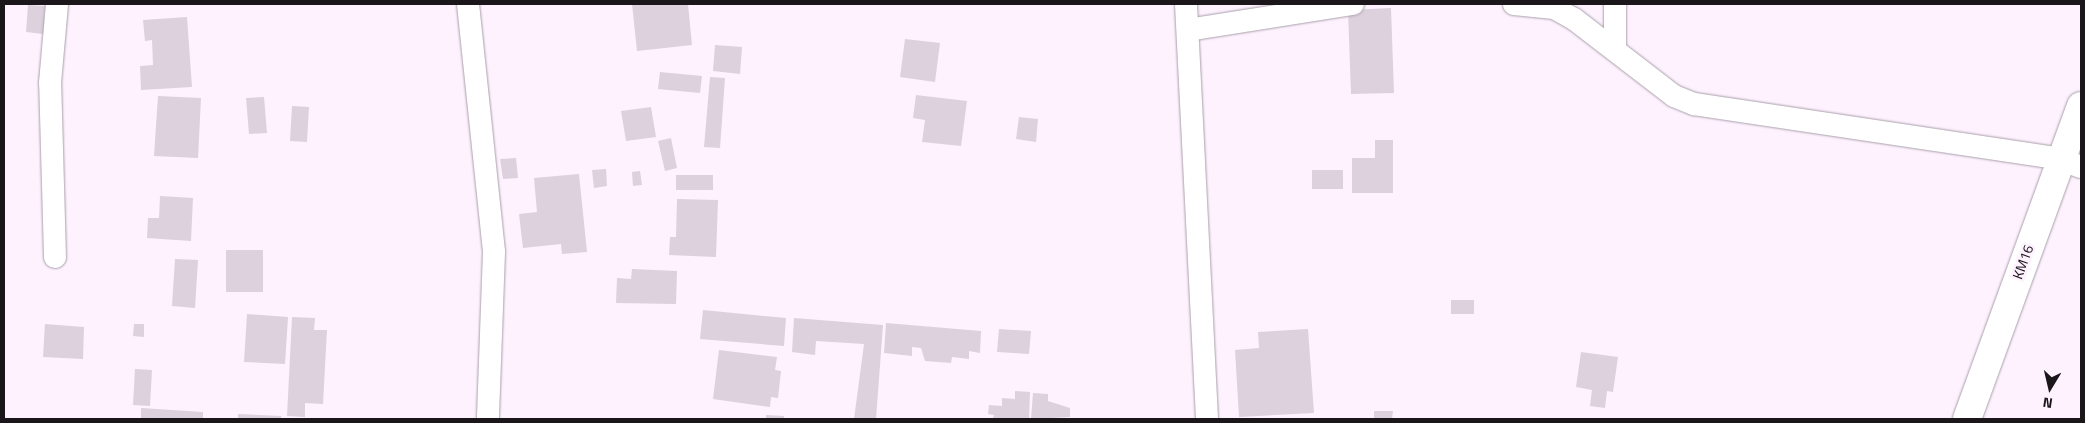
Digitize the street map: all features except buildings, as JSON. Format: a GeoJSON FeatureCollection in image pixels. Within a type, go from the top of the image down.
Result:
{"type":"FeatureCollection","features":[{"type":"Feature","properties":{"kind":"street"},"geometry":{"type":"LineString","coordinates":[[55,257],[50,82],[57,4]]}},
{"type":"Feature","properties":{"kind":"street"},"geometry":{"type":"LineString","coordinates":[[468,4],[494,252],[488,419]]}},
{"type":"Feature","properties":{"kind":"street"},"geometry":{"type":"LineString","coordinates":[[1186,4],[1208,419]]}},
{"type":"Feature","properties":{"kind":"street"},"geometry":{"type":"LineString","coordinates":[[1188,30],[1354,4]]}},
{"type":"Feature","properties":{"kind":"street"},"geometry":{"type":"LineString","coordinates":[[1514,4],[1554,8],[1615,50],[1674,96],[1694,104],[2070,163]]}},
{"type":"Feature","properties":{"kind":"street"},"geometry":{"type":"LineString","coordinates":[[1615,4],[1615,50]]}},
{"type":"Feature","properties":{"kind":"street","name":"KM16"},"geometry":{"type":"LineString","coordinates":[[1967,419],[2070,163],[2081,106]]}}]}
